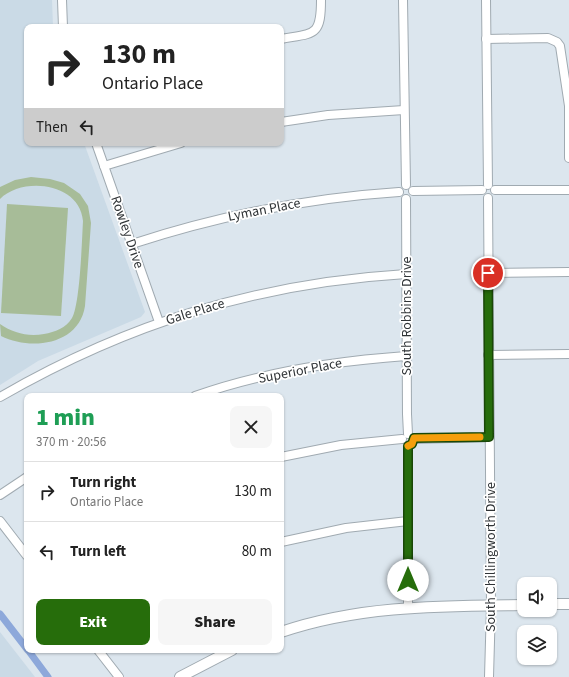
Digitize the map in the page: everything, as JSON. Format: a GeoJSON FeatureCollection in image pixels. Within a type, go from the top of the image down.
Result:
{"type":"FeatureCollection","features":[{"type":"Feature","properties":{"kind":"street"},"geometry":{"type":"LineString","coordinates":[[62,0],[63,24]]}},
{"type":"Feature","properties":{"kind":"street"},"geometry":{"type":"LineString","coordinates":[[284,38],[310,34],[315,31],[320,23],[321,0]]}},
{"type":"Feature","properties":{"kind":"street"},"geometry":{"type":"LineString","coordinates":[[403,0],[406,186]]}},
{"type":"Feature","properties":{"kind":"street"},"geometry":{"type":"LineString","coordinates":[[486,0],[485,188],[483,195],[488,198],[493,196],[495,190]]}},
{"type":"Feature","properties":{"kind":"street"},"geometry":{"type":"LineString","coordinates":[[486,39],[548,38],[557,42],[560,46],[568,106],[569,158]]}},
{"type":"Feature","properties":{"kind":"street"},"geometry":{"type":"LineString","coordinates":[[284,122],[328,115],[404,110]]}},
{"type":"Feature","properties":{"kind":"street","name":"Rowley Drive"},"geometry":{"type":"LineString","coordinates":[[97,146],[159,322]]}},
{"type":"Feature","properties":{"kind":"street"},"geometry":{"type":"LineString","coordinates":[[104,166],[171,146]]}},
{"type":"Feature","properties":{"kind":"street"},"geometry":{"type":"LineString","coordinates":[[413,191],[412,196],[406,199],[402,197],[399,192],[401,187],[406,186],[411,188],[413,191],[485,188],[493,186],[495,190],[569,190]]}},
{"type":"Feature","properties":{"kind":"street","name":"Lyman Place"},"geometry":{"type":"LineString","coordinates":[[132,244],[174,230],[249,211],[326,198],[399,192]]}},
{"type":"Feature","properties":{"kind":"street","name":"South Chillingworth Drive"},"geometry":{"type":"LineString","coordinates":[[488,198],[489,677]]}},
{"type":"Feature","properties":{"kind":"street","name":"South Robbins Drive"},"geometry":{"type":"LineString","coordinates":[[406,199],[408,607]]}},
{"type":"Feature","properties":{"kind":"street"},"geometry":{"type":"LineString","coordinates":[[488,273],[569,272]]}},
{"type":"Feature","properties":{"kind":"street","name":"Gale Place"},"geometry":{"type":"LineString","coordinates":[[0,397],[89,350],[159,322],[215,304],[297,286],[370,276],[406,274]]}},
{"type":"Feature","properties":{"kind":"street"},"geometry":{"type":"LineString","coordinates":[[488,355],[569,354]]}},
{"type":"Feature","properties":{"kind":"street","name":"Superior Place"},"geometry":{"type":"LineString","coordinates":[[206,393],[239,383],[301,368],[350,361],[406,356]]}},
{"type":"Feature","properties":{"kind":"street"},"geometry":{"type":"LineString","coordinates":[[284,456],[341,445],[408,439],[489,437]]}},
{"type":"Feature","properties":{"kind":"street"},"geometry":{"type":"LineString","coordinates":[[0,495],[24,479]]}},
{"type":"Feature","properties":{"kind":"street"},"geometry":{"type":"LineString","coordinates":[[0,521],[24,552]]}},
{"type":"Feature","properties":{"kind":"street"},"geometry":{"type":"LineString","coordinates":[[284,541],[346,528],[408,521]]}},
{"type":"Feature","properties":{"kind":"street"},"geometry":{"type":"LineString","coordinates":[[557,604],[569,604]]}},
{"type":"Feature","properties":{"kind":"street"},"geometry":{"type":"LineString","coordinates":[[284,631],[351,614],[408,607],[517,605]]}},
{"type":"Feature","properties":{"kind":"street"},"geometry":{"type":"LineString","coordinates":[[100,653],[119,677]]}},
{"type":"Feature","properties":{"kind":"street"},"geometry":{"type":"LineString","coordinates":[[180,677],[226,653]]}},
{"type":"Feature","properties":{"kind":"shaded area"},"geometry":{"type":"Polygon","coordinates":[[[0,0],[52,0],[53,24],[24,24],[24,146],[85,146],[145,312],[141,317],[38,361],[0,385],[0,0]]]}},
{"type":"Feature","properties":{"kind":"shaded area"},"geometry":{"type":"Polygon","coordinates":[[[0,632],[35,677],[0,677],[0,632]]]}},
{"type":"Feature","properties":{"kind":"green space"},"geometry":{"type":"Polygon","coordinates":[[[31,177],[50,179],[64,183],[80,194],[88,206],[91,223],[85,306],[81,319],[74,329],[64,337],[39,343],[13,341],[1,336],[0,324],[21,334],[38,335],[56,331],[70,321],[75,311],[77,300],[83,221],[80,208],[72,198],[61,191],[49,187],[22,187],[10,192],[0,199],[0,187],[15,180],[31,177]]]}},
{"type":"Feature","properties":{"kind":"green space"},"geometry":{"type":"Polygon","coordinates":[[[7,204],[68,208],[61,316],[1,313],[7,204]]]}},
{"type":"Feature","properties":{"kind":"waterway"},"geometry":{"type":"LineString","coordinates":[[0,614],[24,645]]}},
{"type":"Feature","properties":{"kind":"waterway"},"geometry":{"type":"LineString","coordinates":[[30,653],[48,677]]}},
{"type":"Feature","properties":{"kind":"slow traffic"},"geometry":{"type":"LineString","coordinates":[[408,446],[414,443],[414,438],[480,437]]}},
{"type":"Feature","properties":{"kind":"route"},"geometry":{"type":"LineString","coordinates":[[408,580],[408,446],[414,443],[414,438],[489,437],[488,273]]}}]}
